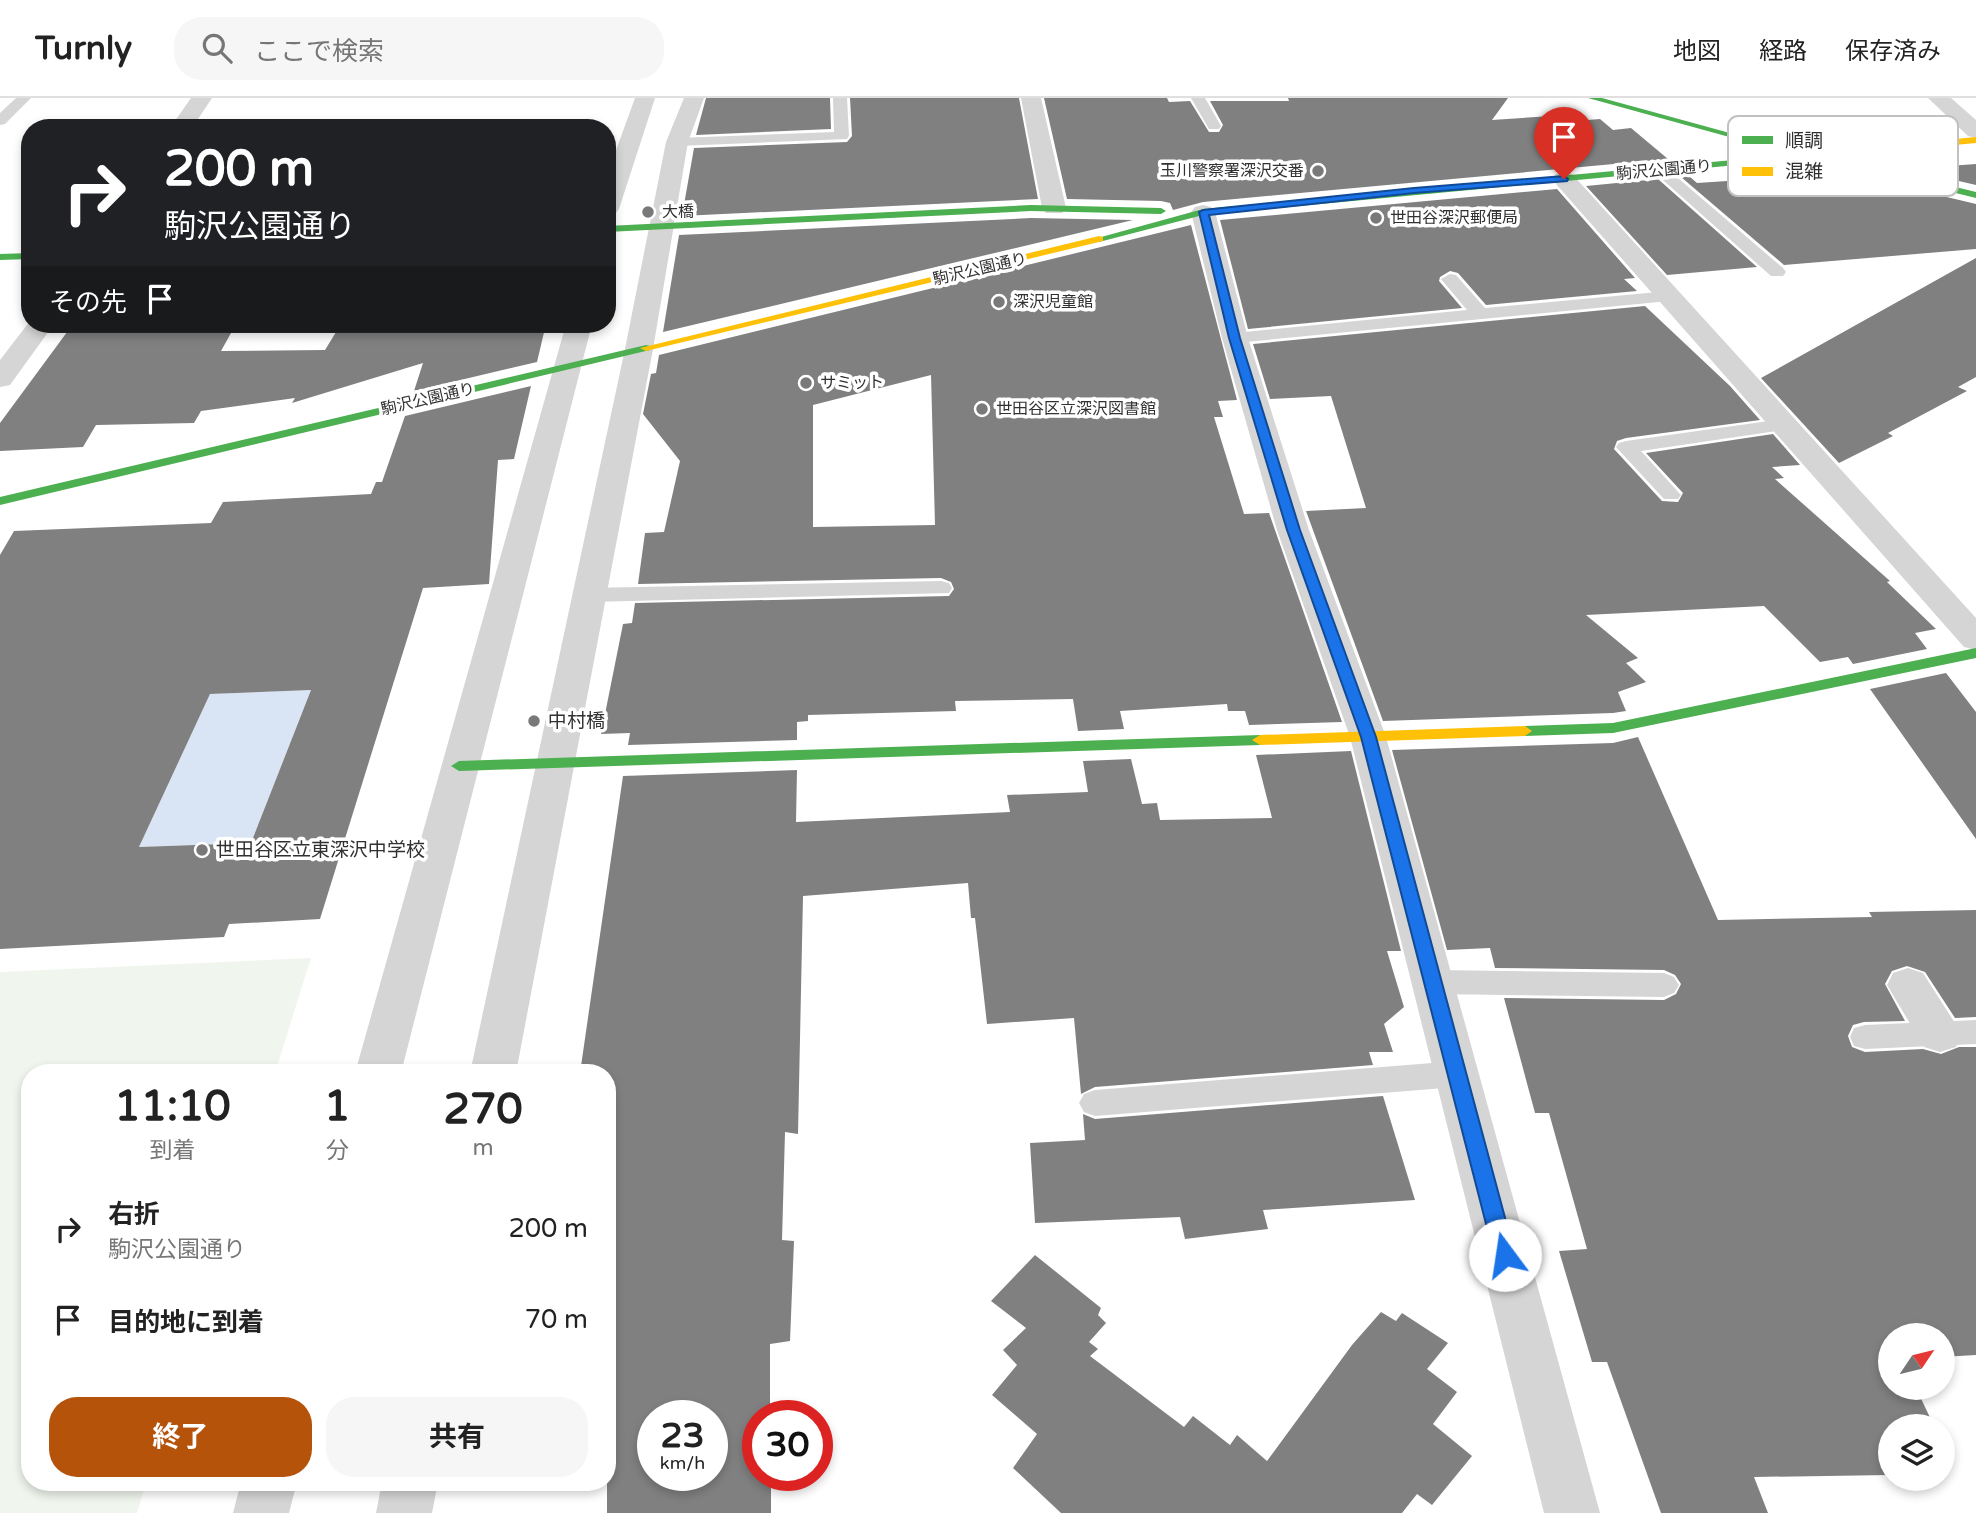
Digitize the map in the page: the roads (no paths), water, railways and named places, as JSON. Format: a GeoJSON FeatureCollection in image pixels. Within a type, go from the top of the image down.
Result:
{"type":"FeatureCollection","features":[{"type":"Feature","properties":{"kind":"street"},"geometry":{"type":"LineString","coordinates":[[187,119],[202,98]]}},
{"type":"Feature","properties":{"kind":"street"},"geometry":{"type":"LineString","coordinates":[[616,183],[645,98]]}},
{"type":"Feature","properties":{"kind":"street"},"geometry":{"type":"LineString","coordinates":[[494,1064],[639,349],[677,142],[694,98]]}},
{"type":"Feature","properties":{"kind":"street"},"geometry":{"type":"LineString","coordinates":[[1031,98],[1054,208]]}},
{"type":"Feature","properties":{"kind":"street"},"geometry":{"type":"LineString","coordinates":[[1592,98],[1728,134]]}},
{"type":"Feature","properties":{"kind":"street"},"geometry":{"type":"LineString","coordinates":[[1938,98],[1976,131]]}},
{"type":"Feature","properties":{"kind":"street","name":"駒沢公園通り"},"geometry":{"type":"LineString","coordinates":[[1958,142],[1976,140]]}},
{"type":"Feature","properties":{"kind":"street","name":"駒沢公園通り"},"geometry":{"type":"LineString","coordinates":[[0,501],[1070,247],[1203,212],[1728,163]]}},
{"type":"Feature","properties":{"kind":"street"},"geometry":{"type":"LineString","coordinates":[[1564,179],[1976,639]]}},
{"type":"Feature","properties":{"kind":"street"},"geometry":{"type":"LineString","coordinates":[[1958,191],[1976,195]]}},
{"type":"Feature","properties":{"kind":"street"},"geometry":{"type":"LineString","coordinates":[[616,229],[1054,208],[1203,212],[1235,338],[1293,530],[1368,737],[1572,1513]]}},
{"type":"Feature","properties":{"kind":"street"},"geometry":{"type":"LineString","coordinates":[[0,257],[21,256]]}},
{"type":"Feature","properties":{"kind":"street"},"geometry":{"type":"LineString","coordinates":[[0,379],[34,333]]}},
{"type":"Feature","properties":{"kind":"street"},"geometry":{"type":"LineString","coordinates":[[380,1064],[577,333]]}},
{"type":"Feature","properties":{"kind":"street"},"geometry":{"type":"LineString","coordinates":[[459,766],[1613,728],[1976,653]]}},
{"type":"Feature","properties":{"kind":"street"},"geometry":{"type":"LineString","coordinates":[[1908,985],[1958,1033]]}},
{"type":"Feature","properties":{"kind":"street"},"geometry":{"type":"LineString","coordinates":[[261,1513],[267,1491]]}},
{"type":"Feature","properties":{"kind":"street"},"geometry":{"type":"LineString","coordinates":[[404,1513],[408,1491]]}},
{"type":"Feature","properties":{"kind":"lane"},"geometry":{"type":"LineString","coordinates":[[0,121],[24,98]]}},
{"type":"Feature","properties":{"kind":"lane"},"geometry":{"type":"LineString","coordinates":[[677,142],[842,136],[840,98]]}},
{"type":"Feature","properties":{"kind":"lane"},"geometry":{"type":"LineString","coordinates":[[1198,98],[1213,126]]}},
{"type":"Feature","properties":{"kind":"lane"},"geometry":{"type":"LineString","coordinates":[[1660,170],[1777,272]]}},
{"type":"Feature","properties":{"kind":"lane"},"geometry":{"type":"LineString","coordinates":[[1450,279],[1481,314]]}},
{"type":"Feature","properties":{"kind":"lane"},"geometry":{"type":"LineString","coordinates":[[1235,338],[1669,296]]}},
{"type":"Feature","properties":{"kind":"lane"},"geometry":{"type":"LineString","coordinates":[[1671,495],[1626,447],[1784,425]]}},
{"type":"Feature","properties":{"kind":"lane"},"geometry":{"type":"LineString","coordinates":[[589,595],[942,588]]}},
{"type":"Feature","properties":{"kind":"lane"},"geometry":{"type":"LineString","coordinates":[[1432,982],[1664,985]]}},
{"type":"Feature","properties":{"kind":"lane"},"geometry":{"type":"LineString","coordinates":[[1865,1037],[1958,1033]]}},
{"type":"Feature","properties":{"kind":"lane"},"geometry":{"type":"LineString","coordinates":[[1095,1103],[1457,1074]]}},
{"type":"Feature","properties":{"kind":"water"},"geometry":{"type":"Polygon","coordinates":[[[311,690],[251,843],[139,847],[210,694],[311,690]]]}},
{"type":"Feature","properties":{"kind":"place","name":"玉川警察署深沢交番"},"geometry":{"type":"Point","coordinates":[1318,171]}},
{"type":"Feature","properties":{"kind":"place","name":"大橋"},"geometry":{"type":"Point","coordinates":[648,212]}},
{"type":"Feature","properties":{"kind":"place","name":"世田谷深沢郵便局"},"geometry":{"type":"Point","coordinates":[1376,218]}},
{"type":"Feature","properties":{"kind":"place","name":"深沢児童館"},"geometry":{"type":"Point","coordinates":[999,302]}},
{"type":"Feature","properties":{"kind":"place","name":"サミット"},"geometry":{"type":"Point","coordinates":[806,383]}},
{"type":"Feature","properties":{"kind":"place","name":"世田谷区立深沢図書館"},"geometry":{"type":"Point","coordinates":[982,409]}},
{"type":"Feature","properties":{"kind":"place","name":"中村橋"},"geometry":{"type":"Point","coordinates":[534,721]}},
{"type":"Feature","properties":{"kind":"place","name":"世田谷区立東深沢中学校"},"geometry":{"type":"Point","coordinates":[202,850]}}]}
